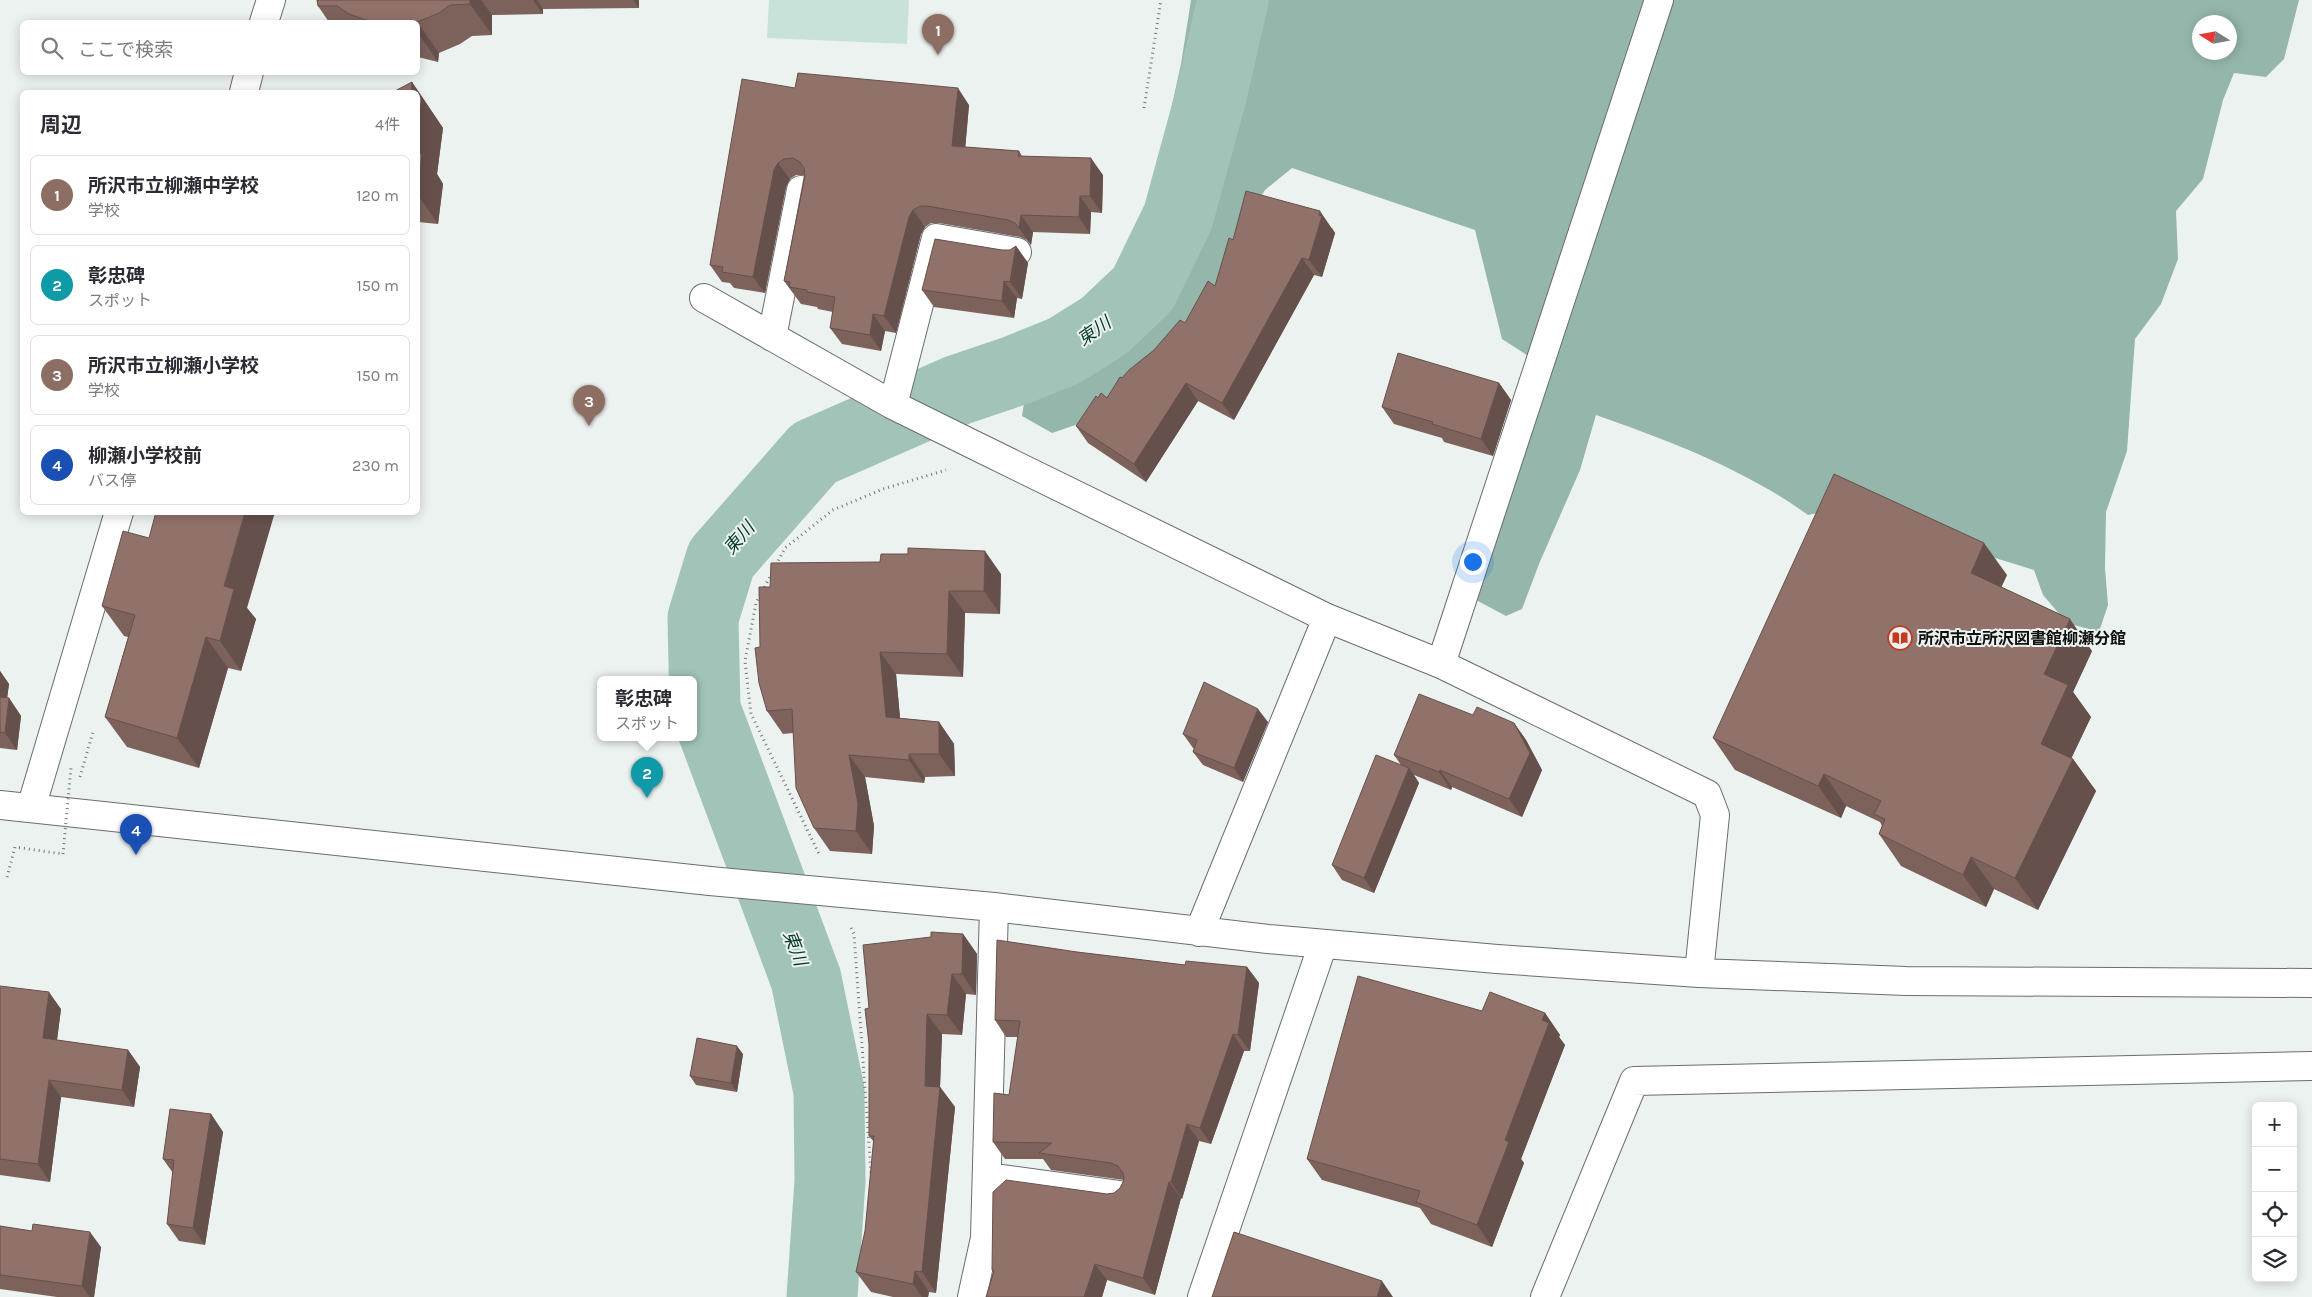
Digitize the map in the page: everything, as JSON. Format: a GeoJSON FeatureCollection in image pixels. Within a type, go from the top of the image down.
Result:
{"type":"FeatureCollection","features":[{"type":"Feature","properties":{"kind":"street"},"geometry":{"type":"LineString","coordinates":[[265,20],[271,0]]}},
{"type":"Feature","properties":{"kind":"street"},"geometry":{"type":"LineString","coordinates":[[1441,664],[1660,0]]}},
{"type":"Feature","properties":{"kind":"street"},"geometry":{"type":"LineString","coordinates":[[245,90],[249,75]]}},
{"type":"Feature","properties":{"kind":"street"},"geometry":{"type":"LineString","coordinates":[[772,336],[801,190]]}},
{"type":"Feature","properties":{"kind":"street"},"geometry":{"type":"LineString","coordinates":[[893,405],[936,238],[1017,252]]}},
{"type":"Feature","properties":{"kind":"street"},"geometry":{"type":"LineString","coordinates":[[704,298],[893,405],[1327,618],[1441,664],[1707,794],[1715,815],[1699,973]]}},
{"type":"Feature","properties":{"kind":"street"},"geometry":{"type":"LineString","coordinates":[[31,808],[118,515]]}},
{"type":"Feature","properties":{"kind":"street"},"geometry":{"type":"LineString","coordinates":[[1199,932],[1327,618]]}},
{"type":"Feature","properties":{"kind":"street"},"geometry":{"type":"LineString","coordinates":[[0,805],[839,894],[994,907],[1199,932],[1323,944],[1699,973],[1906,981],[2312,983]]}},
{"type":"Feature","properties":{"kind":"street"},"geometry":{"type":"LineString","coordinates":[[972,1297],[985,1238],[994,907]]}},
{"type":"Feature","properties":{"kind":"street"},"geometry":{"type":"LineString","coordinates":[[1202,1297],[1323,944]]}},
{"type":"Feature","properties":{"kind":"street"},"geometry":{"type":"LineString","coordinates":[[1544,1297],[1634,1081],[2312,1066]]}},
{"type":"Feature","properties":{"kind":"street"},"geometry":{"type":"LineString","coordinates":[[986,1177],[1120,1195]]}},
{"type":"Feature","properties":{"kind":"path"},"geometry":{"type":"LineString","coordinates":[[1144,108],[1161,0]]}},
{"type":"Feature","properties":{"kind":"path"},"geometry":{"type":"LineString","coordinates":[[871,1173],[854,934],[839,894],[751,714],[745,661],[756,603],[785,548],[833,510],[984,450]]}},
{"type":"Feature","properties":{"kind":"path"},"geometry":{"type":"LineString","coordinates":[[7,877],[15,847],[63,854],[71,768]]}},
{"type":"Feature","properties":{"kind":"green space"},"geometry":{"type":"Polygon","coordinates":[[[769,0],[909,0],[907,44],[767,38],[769,0]]]}},
{"type":"Feature","properties":{"kind":"green space"},"geometry":{"type":"Polygon","coordinates":[[[1191,0],[2299,0],[2284,59],[2266,77],[2234,73],[2223,100],[2203,179],[2176,211],[2178,259],[2161,304],[2135,339],[2127,451],[2106,512],[2105,568],[2108,605],[2099,632],[2067,623],[2043,595],[2034,570],[1837,509],[1808,515],[1784,499],[1732,470],[1679,446],[1596,415],[1580,470],[1539,564],[1522,609],[1506,616],[1476,600],[1550,370],[1502,339],[1475,230],[1292,168],[1265,190],[1250,215],[1204,314],[1087,421],[1052,433],[1022,416],[1028,377],[1058,338],[1103,305],[1136,269],[1181,64],[1191,0]]]}},
{"type":"Feature","properties":{"kind":"building"},"geometry":{"type":"Polygon","coordinates":[[[317,0],[470,0],[470,4],[450,5],[439,13],[420,21],[366,20],[349,14],[337,6],[318,6],[317,0]]]}},
{"type":"Feature","properties":{"kind":"building"},"geometry":{"type":"Polygon","coordinates":[[[798,73],[958,88],[952,146],[1019,151],[1018,156],[1091,158],[1090,196],[1080,196],[1079,217],[1021,215],[1019,228],[1015,223],[1008,220],[920,206],[913,210],[909,217],[884,316],[873,314],[870,335],[830,328],[835,297],[789,287],[790,282],[784,281],[805,176],[804,168],[800,162],[793,158],[784,159],[778,163],[774,170],[753,277],[722,272],[723,267],[710,265],[742,79],[795,88],[798,73]]]}},
{"type":"Feature","properties":{"kind":"building"},"geometry":{"type":"Polygon","coordinates":[[[412,82],[411,90],[397,90],[412,82]]]}},
{"type":"Feature","properties":{"kind":"building"},"geometry":{"type":"Polygon","coordinates":[[[420,154],[422,154],[420,170],[420,154]]]}},
{"type":"Feature","properties":{"kind":"building"},"geometry":{"type":"Polygon","coordinates":[[[1246,191],[1320,211],[1319,215],[1322,216],[1309,260],[1302,258],[1222,403],[1186,383],[1134,464],[1076,426],[1096,396],[1098,398],[1101,393],[1107,398],[1120,377],[1122,378],[1154,350],[1180,320],[1185,323],[1208,281],[1215,286],[1229,238],[1233,240],[1246,191]]]}},
{"type":"Feature","properties":{"kind":"building"},"geometry":{"type":"Polygon","coordinates":[[[935,239],[1002,250],[1010,250],[1016,246],[1010,282],[1004,281],[1002,301],[922,290],[935,239]]]}},
{"type":"Feature","properties":{"kind":"building"},"geometry":{"type":"Polygon","coordinates":[[[1398,353],[1499,383],[1481,439],[1382,407],[1398,353]]]}},
{"type":"Feature","properties":{"kind":"building"},"geometry":{"type":"Polygon","coordinates":[[[1834,474],[1984,543],[1971,573],[2070,619],[2044,674],[2068,685],[2041,744],[2073,759],[2015,878],[1971,857],[1963,875],[1879,834],[1885,819],[1874,814],[1881,801],[1824,774],[1818,786],[1713,738],[1834,474]]]}},
{"type":"Feature","properties":{"kind":"building"},"geometry":{"type":"Polygon","coordinates":[[[155,515],[244,515],[224,586],[234,589],[220,641],[206,637],[177,738],[105,717],[135,615],[102,606],[123,531],[149,538],[155,515]]]}},
{"type":"Feature","properties":{"kind":"building"},"geometry":{"type":"Polygon","coordinates":[[[908,548],[985,551],[984,591],[949,591],[947,654],[880,652],[886,717],[939,722],[939,754],[909,754],[909,760],[849,755],[858,804],[856,831],[814,828],[796,788],[792,709],[767,711],[759,683],[755,648],[760,647],[759,587],[770,587],[771,563],[880,562],[881,554],[908,554],[908,548]]]}},
{"type":"Feature","properties":{"kind":"building"},"geometry":{"type":"Polygon","coordinates":[[[1204,682],[1258,709],[1234,768],[1193,752],[1197,740],[1183,734],[1204,682]]]}},
{"type":"Feature","properties":{"kind":"building"},"geometry":{"type":"Polygon","coordinates":[[[1419,694],[1473,715],[1477,707],[1514,723],[1530,753],[1509,799],[1440,770],[1439,772],[1394,755],[1419,694]]]}},
{"type":"Feature","properties":{"kind":"building"},"geometry":{"type":"Polygon","coordinates":[[[0,697],[9,698],[5,733],[0,732],[0,697]]]}},
{"type":"Feature","properties":{"kind":"building"},"geometry":{"type":"Polygon","coordinates":[[[1376,755],[1409,768],[1364,878],[1332,865],[1376,755]]]}},
{"type":"Feature","properties":{"kind":"building"},"geometry":{"type":"Polygon","coordinates":[[[931,932],[963,934],[962,974],[952,974],[947,1015],[927,1014],[925,1086],[940,1087],[922,1272],[915,1271],[913,1284],[856,1272],[865,1231],[874,1136],[869,1136],[869,1044],[865,1009],[869,1008],[863,945],[931,937],[931,932]]]}},
{"type":"Feature","properties":{"kind":"building"},"geometry":{"type":"Polygon","coordinates":[[[997,940],[1185,965],[1186,961],[1247,967],[1238,1035],[1233,1034],[1200,1128],[1187,1124],[1143,1278],[1095,1264],[1084,1297],[986,1297],[994,1271],[992,1270],[993,1192],[1006,1180],[1107,1194],[1114,1193],[1120,1188],[1124,1180],[1123,1173],[1118,1166],[1111,1163],[1039,1153],[1052,1143],[993,1142],[994,1093],[1009,1095],[1020,1021],[995,1020],[997,940]]]}},
{"type":"Feature","properties":{"kind":"building"},"geometry":{"type":"Polygon","coordinates":[[[1358,976],[1482,1011],[1490,992],[1545,1013],[1542,1020],[1549,1023],[1505,1140],[1509,1142],[1477,1225],[1416,1202],[1420,1191],[1307,1159],[1358,976]]]}},
{"type":"Feature","properties":{"kind":"building"},"geometry":{"type":"Polygon","coordinates":[[[0,986],[49,992],[43,1038],[128,1050],[122,1090],[49,1080],[38,1164],[0,1159],[0,986]]]}},
{"type":"Feature","properties":{"kind":"building"},"geometry":{"type":"Polygon","coordinates":[[[697,1038],[737,1046],[731,1083],[690,1076],[697,1038]]]}},
{"type":"Feature","properties":{"kind":"building"},"geometry":{"type":"Polygon","coordinates":[[[170,1109],[211,1114],[193,1228],[167,1224],[174,1160],[163,1159],[170,1109]]]}},
{"type":"Feature","properties":{"kind":"building"},"geometry":{"type":"Polygon","coordinates":[[[33,1224],[90,1232],[82,1286],[0,1275],[0,1226],[32,1231],[33,1224]]]}},
{"type":"Feature","properties":{"kind":"building"},"geometry":{"type":"Polygon","coordinates":[[[1234,1232],[1382,1281],[1377,1297],[1212,1297],[1234,1232]]]}},
{"type":"Feature","properties":{"kind":"waterway","name":"東川"},"geometry":{"type":"LineString","coordinates":[[822,1297],[830,1181],[829,1091],[806,979],[705,709],[703,618],[721,559],[814,453],[958,390],[1017,370],[1064,351],[1104,326],[1143,289],[1178,217],[1211,96],[1233,0]]}},
{"type":"Feature","properties":{"kind":"place","name":"所沢市立柳瀬中学校"},"geometry":{"type":"Point","coordinates":[938,55]}},
{"type":"Feature","properties":{"kind":"place","name":"所沢市立柳瀬小学校"},"geometry":{"type":"Point","coordinates":[589,426]}},
{"type":"Feature","properties":{"kind":"place","name":"所沢市立所沢図書館柳瀬分館"},"geometry":{"type":"Point","coordinates":[1900,638]}},
{"type":"Feature","properties":{"kind":"place","name":"彰忠碑"},"geometry":{"type":"Point","coordinates":[647,798]}},
{"type":"Feature","properties":{"kind":"place","name":"柳瀬小学校前"},"geometry":{"type":"Point","coordinates":[136,855]}}]}
